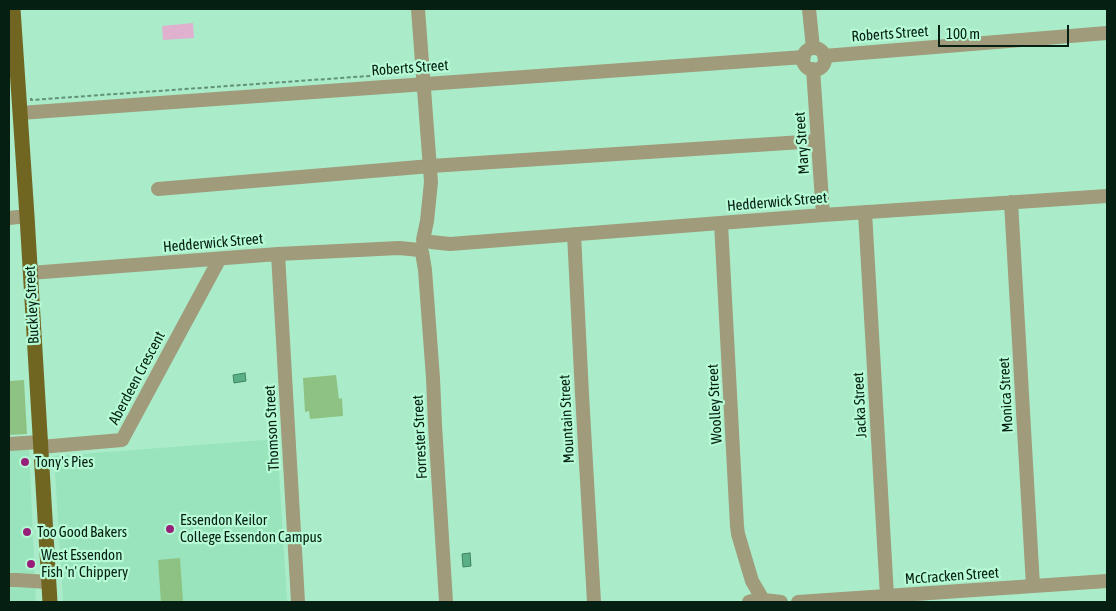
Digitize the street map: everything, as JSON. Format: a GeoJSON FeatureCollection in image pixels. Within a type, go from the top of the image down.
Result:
{"type":"FeatureCollection","features":[{"type":"Feature","properties":{"kind":"main road","name":"Buckley Street"},"geometry":{"type":"LineString","coordinates":[[13,9],[12,50],[20,112],[50,602]]}},
{"type":"Feature","properties":{"kind":"street","name":"Forrester Street"},"geometry":{"type":"LineString","coordinates":[[418,9],[431,166],[426,221],[426,270],[446,602]]}},
{"type":"Feature","properties":{"kind":"street"},"geometry":{"type":"LineString","coordinates":[[809,9],[814,54]]}},
{"type":"Feature","properties":{"kind":"street","name":"Roberts Street"},"geometry":{"type":"LineString","coordinates":[[20,112],[1107,33]]}},
{"type":"Feature","properties":{"kind":"street","name":"Mary Street"},"geometry":{"type":"LineString","coordinates":[[814,54],[824,62],[820,68],[813,69],[823,215]]}},
{"type":"Feature","properties":{"kind":"street"},"geometry":{"type":"LineString","coordinates":[[158,189],[431,166],[818,141]]}},
{"type":"Feature","properties":{"kind":"street","name":"Hedderwick Street"},"geometry":{"type":"LineString","coordinates":[[30,273],[1107,196]]}},
{"type":"Feature","properties":{"kind":"street","name":"Monica Street"},"geometry":{"type":"LineString","coordinates":[[1011,202],[1032,586]]}},
{"type":"Feature","properties":{"kind":"street","name":"Jacka Street"},"geometry":{"type":"LineString","coordinates":[[865,212],[888,596]]}},
{"type":"Feature","properties":{"kind":"street"},"geometry":{"type":"LineString","coordinates":[[9,218],[27,216]]}},
{"type":"Feature","properties":{"kind":"street","name":"Woolley Street"},"geometry":{"type":"LineString","coordinates":[[721,223],[737,526],[756,601]]}},
{"type":"Feature","properties":{"kind":"street","name":"Mountain Street"},"geometry":{"type":"LineString","coordinates":[[574,234],[594,602]]}},
{"type":"Feature","properties":{"kind":"street","name":"Thomson Street"},"geometry":{"type":"LineString","coordinates":[[278,254],[297,602]]}},
{"type":"Feature","properties":{"kind":"street","name":"Aberdeen Crescent"},"geometry":{"type":"LineString","coordinates":[[40,445],[122,440],[218,260]]}},
{"type":"Feature","properties":{"kind":"street"},"geometry":{"type":"LineString","coordinates":[[9,444],[40,445]]}},
{"type":"Feature","properties":{"kind":"street"},"geometry":{"type":"LineString","coordinates":[[13,580],[48,578]]}},
{"type":"Feature","properties":{"kind":"street","name":"McCracken Street"},"geometry":{"type":"LineString","coordinates":[[798,602],[1107,581]]}},
{"type":"Feature","properties":{"kind":"street"},"geometry":{"type":"LineString","coordinates":[[756,601],[781,602]]}},
{"type":"Feature","properties":{"kind":"path"},"geometry":{"type":"LineString","coordinates":[[31,91],[31,100],[414,72]]}},
{"type":"Feature","properties":{"kind":"shaded area"},"geometry":{"type":"Polygon","coordinates":[[[193,23],[194,38],[163,40],[162,26],[193,23]]]}},
{"type":"Feature","properties":{"kind":"shaded area"},"geometry":{"type":"Polygon","coordinates":[[[245,373],[246,381],[234,383],[233,375],[245,373]]]}},
{"type":"Feature","properties":{"kind":"shaded area","name":"Essendon Keilor College Essendon Campus"},"geometry":{"type":"Polygon","coordinates":[[[277,439],[287,602],[63,602],[54,456],[277,439]]]}},
{"type":"Feature","properties":{"kind":"shaded area"},"geometry":{"type":"Polygon","coordinates":[[[29,447],[36,602],[9,602],[9,449],[29,447]]]}},
{"type":"Feature","properties":{"kind":"shaded area"},"geometry":{"type":"Polygon","coordinates":[[[470,553],[471,566],[463,567],[462,554],[470,553]]]}},
{"type":"Feature","properties":{"kind":"building"},"geometry":{"type":"Polygon","coordinates":[[[336,375],[339,399],[342,398],[343,416],[310,419],[309,411],[305,412],[303,378],[336,375]]]}},
{"type":"Feature","properties":{"kind":"building"},"geometry":{"type":"Polygon","coordinates":[[[24,380],[27,434],[9,435],[9,381],[24,380]]]}},
{"type":"Feature","properties":{"kind":"building"},"geometry":{"type":"Polygon","coordinates":[[[180,558],[183,602],[161,602],[158,560],[180,558]]]}},
{"type":"Feature","properties":{"kind":"place","name":"Tony's Pies"},"geometry":{"type":"Point","coordinates":[25,462]}},
{"type":"Feature","properties":{"kind":"place","name":"Essendon Keilor College Essendon Campus"},"geometry":{"type":"Point","coordinates":[170,529]}},
{"type":"Feature","properties":{"kind":"place","name":"Too Good Bakers"},"geometry":{"type":"Point","coordinates":[27,532]}},
{"type":"Feature","properties":{"kind":"place","name":"West Essendon Fish 'n' Chippery"},"geometry":{"type":"Point","coordinates":[31,564]}}]}
